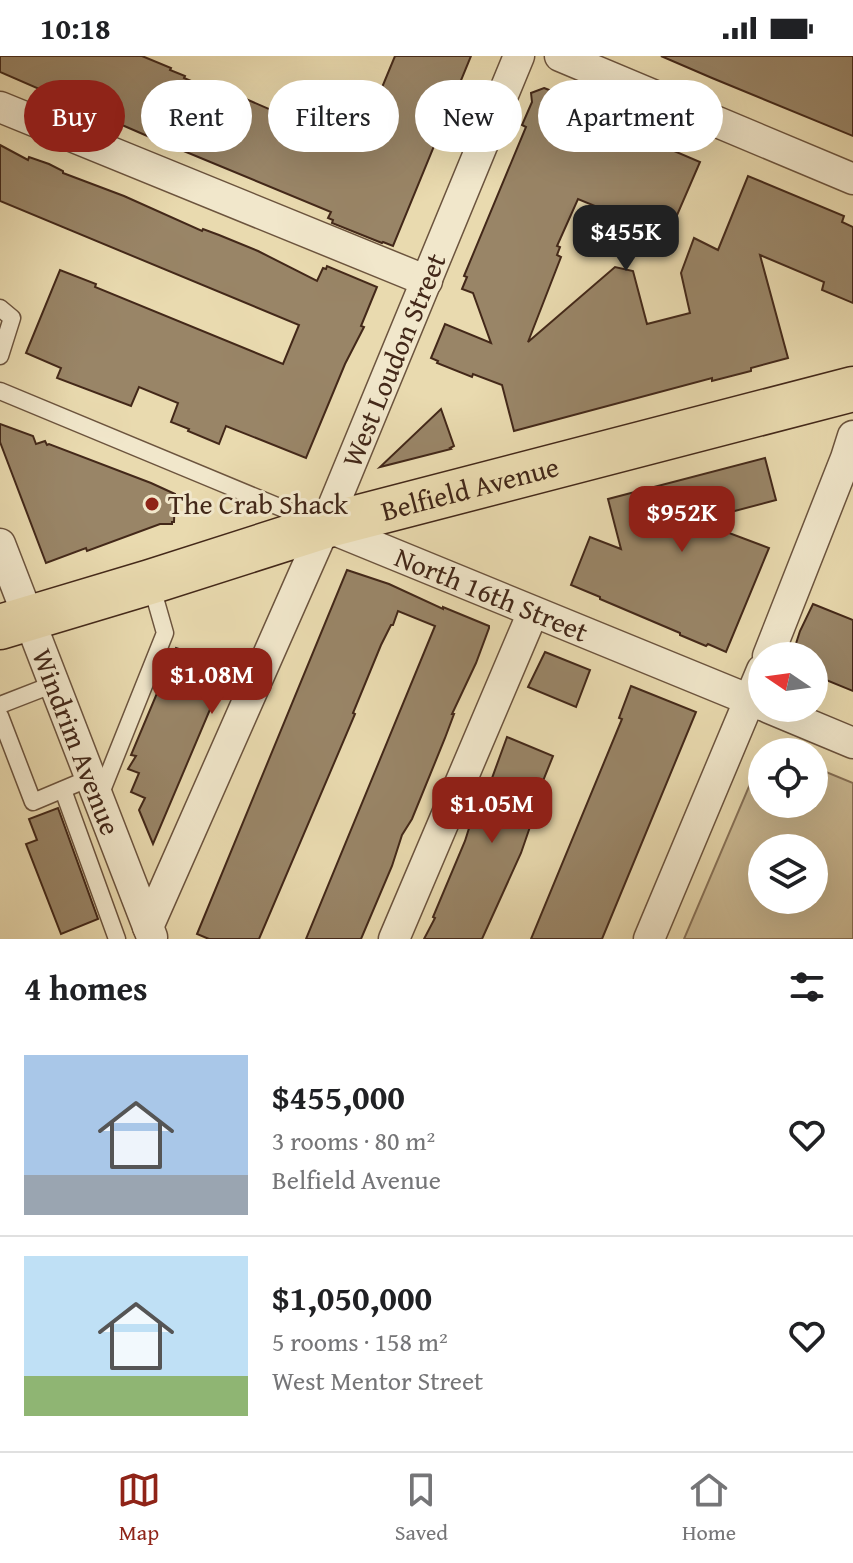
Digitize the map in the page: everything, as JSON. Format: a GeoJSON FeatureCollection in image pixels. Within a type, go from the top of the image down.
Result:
{"type":"FeatureCollection","features":[{"type":"Feature","properties":{"kind":"main road","name":"Belfield Avenue"},"geometry":{"type":"LineString","coordinates":[[14,623],[325,526],[853,389]]}},
{"type":"Feature","properties":{"kind":"street","name":"West Loudon Street"},"geometry":{"type":"LineString","coordinates":[[150,933],[325,526],[519,56]]}},
{"type":"Feature","properties":{"kind":"street"},"geometry":{"type":"LineString","coordinates":[[560,56],[853,179]]}},
{"type":"Feature","properties":{"kind":"street"},"geometry":{"type":"LineString","coordinates":[[0,107],[427,281]]}},
{"type":"Feature","properties":{"kind":"street"},"geometry":{"type":"LineString","coordinates":[[774,642],[851,451]]}},
{"type":"Feature","properties":{"kind":"street","name":"North 16th Street"},"geometry":{"type":"LineString","coordinates":[[325,526],[748,699]]}},
{"type":"Feature","properties":{"kind":"street","name":"Windrim Avenue"},"geometry":{"type":"LineString","coordinates":[[0,544],[14,623],[54,684],[150,933]]}},
{"type":"Feature","properties":{"kind":"street"},"geometry":{"type":"LineString","coordinates":[[394,939],[533,612]]}},
{"type":"Feature","properties":{"kind":"street"},"geometry":{"type":"LineString","coordinates":[[649,939],[751,722]]}},
{"type":"Feature","properties":{"kind":"street","name":"North 16th Street"},"geometry":{"type":"LineString","coordinates":[[803,722],[853,743]]}},
{"type":"Feature","properties":{"kind":"lane"},"geometry":{"type":"LineString","coordinates":[[0,308],[12,318],[0,356]]}},
{"type":"Feature","properties":{"kind":"lane","name":"North 16th Street"},"geometry":{"type":"LineString","coordinates":[[0,391],[325,526]]}},
{"type":"Feature","properties":{"kind":"lane"},"geometry":{"type":"LineString","coordinates":[[0,716],[33,802],[63,790],[94,788],[165,633],[150,582]]}},
{"type":"Feature","properties":{"kind":"lane"},"geometry":{"type":"LineString","coordinates":[[0,705],[54,684]]}},
{"type":"Feature","properties":{"kind":"lane"},"geometry":{"type":"LineString","coordinates":[[63,790],[117,939]]}},
{"type":"Feature","properties":{"kind":"shaded area"},"geometry":{"type":"Polygon","coordinates":[[[828,773],[853,783],[853,939],[684,939],[748,789],[748,818],[828,818],[828,773]]]}},
{"type":"Feature","properties":{"kind":"building"},"geometry":{"type":"Polygon","coordinates":[[[0,56],[142,56],[171,68],[189,80],[141,80],[141,133],[125,126],[125,80],[24,80],[24,82],[0,72],[0,56]]]}},
{"type":"Feature","properties":{"kind":"building"},"geometry":{"type":"Polygon","coordinates":[[[395,56],[471,56],[461,80],[415,80],[415,152],[432,152],[393,246],[332,223],[333,220],[328,218],[331,212],[186,152],[252,152],[252,102],[268,109],[268,152],[399,152],[399,80],[385,80],[395,56]]]}},
{"type":"Feature","properties":{"kind":"building"},"geometry":{"type":"Polygon","coordinates":[[[661,56],[853,56],[853,136],[723,80],[661,56]]]}},
{"type":"Feature","properties":{"kind":"building"},"geometry":{"type":"Polygon","coordinates":[[[538,90],[538,152],[676,152],[700,162],[668,236],[578,199],[557,246],[560,247],[557,255],[561,257],[528,342],[615,267],[633,271],[647,324],[690,313],[681,273],[694,238],[718,250],[748,176],[844,216],[842,222],[853,227],[853,303],[822,290],[824,282],[760,255],[788,358],[751,368],[751,371],[712,381],[712,378],[514,431],[502,385],[473,374],[472,377],[431,358],[445,324],[491,343],[473,293],[462,289],[467,277],[464,276],[516,152],[522,152],[522,137],[526,127],[522,125],[532,102],[531,93],[538,90]]]}},
{"type":"Feature","properties":{"kind":"building"},"geometry":{"type":"Polygon","coordinates":[[[0,145],[28,160],[29,157],[49,164],[63,173],[202,231],[258,251],[317,281],[327,266],[377,287],[361,326],[364,327],[306,458],[226,426],[219,444],[171,422],[178,403],[139,387],[131,406],[57,378],[61,368],[26,353],[60,270],[283,364],[299,325],[0,201],[0,145]]]}},
{"type":"Feature","properties":{"kind":"building"},"geometry":{"type":"Polygon","coordinates":[[[441,409],[454,446],[451,449],[380,467],[441,409]]]}},
{"type":"Feature","properties":{"kind":"building"},"geometry":{"type":"Polygon","coordinates":[[[0,424],[33,436],[36,444],[45,441],[47,445],[175,494],[174,522],[46,563],[0,442],[0,424]]]}},
{"type":"Feature","properties":{"kind":"building"},"geometry":{"type":"Polygon","coordinates":[[[765,458],[776,500],[697,521],[769,548],[726,652],[680,635],[571,585],[590,537],[621,549],[608,499],[765,458]]]}},
{"type":"Feature","properties":{"kind":"building"},"geometry":{"type":"Polygon","coordinates":[[[347,570],[489,626],[476,663],[452,714],[445,738],[361,939],[306,939],[435,626],[398,611],[259,939],[209,939],[197,934],[347,570]]]}},
{"type":"Feature","properties":{"kind":"building"},"geometry":{"type":"Polygon","coordinates":[[[813,604],[853,620],[853,691],[828,681],[828,642],[796,642],[813,604]]]}},
{"type":"Feature","properties":{"kind":"building"},"geometry":{"type":"Polygon","coordinates":[[[176,648],[193,654],[194,650],[228,667],[153,844],[139,810],[145,798],[131,792],[139,773],[128,769],[136,756],[131,755],[176,648]]]}},
{"type":"Feature","properties":{"kind":"building"},"geometry":{"type":"Polygon","coordinates":[[[545,652],[590,670],[576,707],[528,687],[545,652]]]}},
{"type":"Feature","properties":{"kind":"building"},"geometry":{"type":"Polygon","coordinates":[[[631,686],[696,712],[602,939],[531,939],[622,719],[619,718],[631,686]]]}},
{"type":"Feature","properties":{"kind":"building"},"geometry":{"type":"Polygon","coordinates":[[[507,737],[553,756],[521,853],[482,939],[424,939],[435,918],[507,737]]]}},
{"type":"Feature","properties":{"kind":"building"},"geometry":{"type":"Polygon","coordinates":[[[58,808],[98,919],[61,934],[26,844],[37,840],[29,819],[58,808]]]}},
{"type":"Feature","properties":{"kind":"place","name":"The Crab Shack"},"geometry":{"type":"Point","coordinates":[152,504]}}]}
